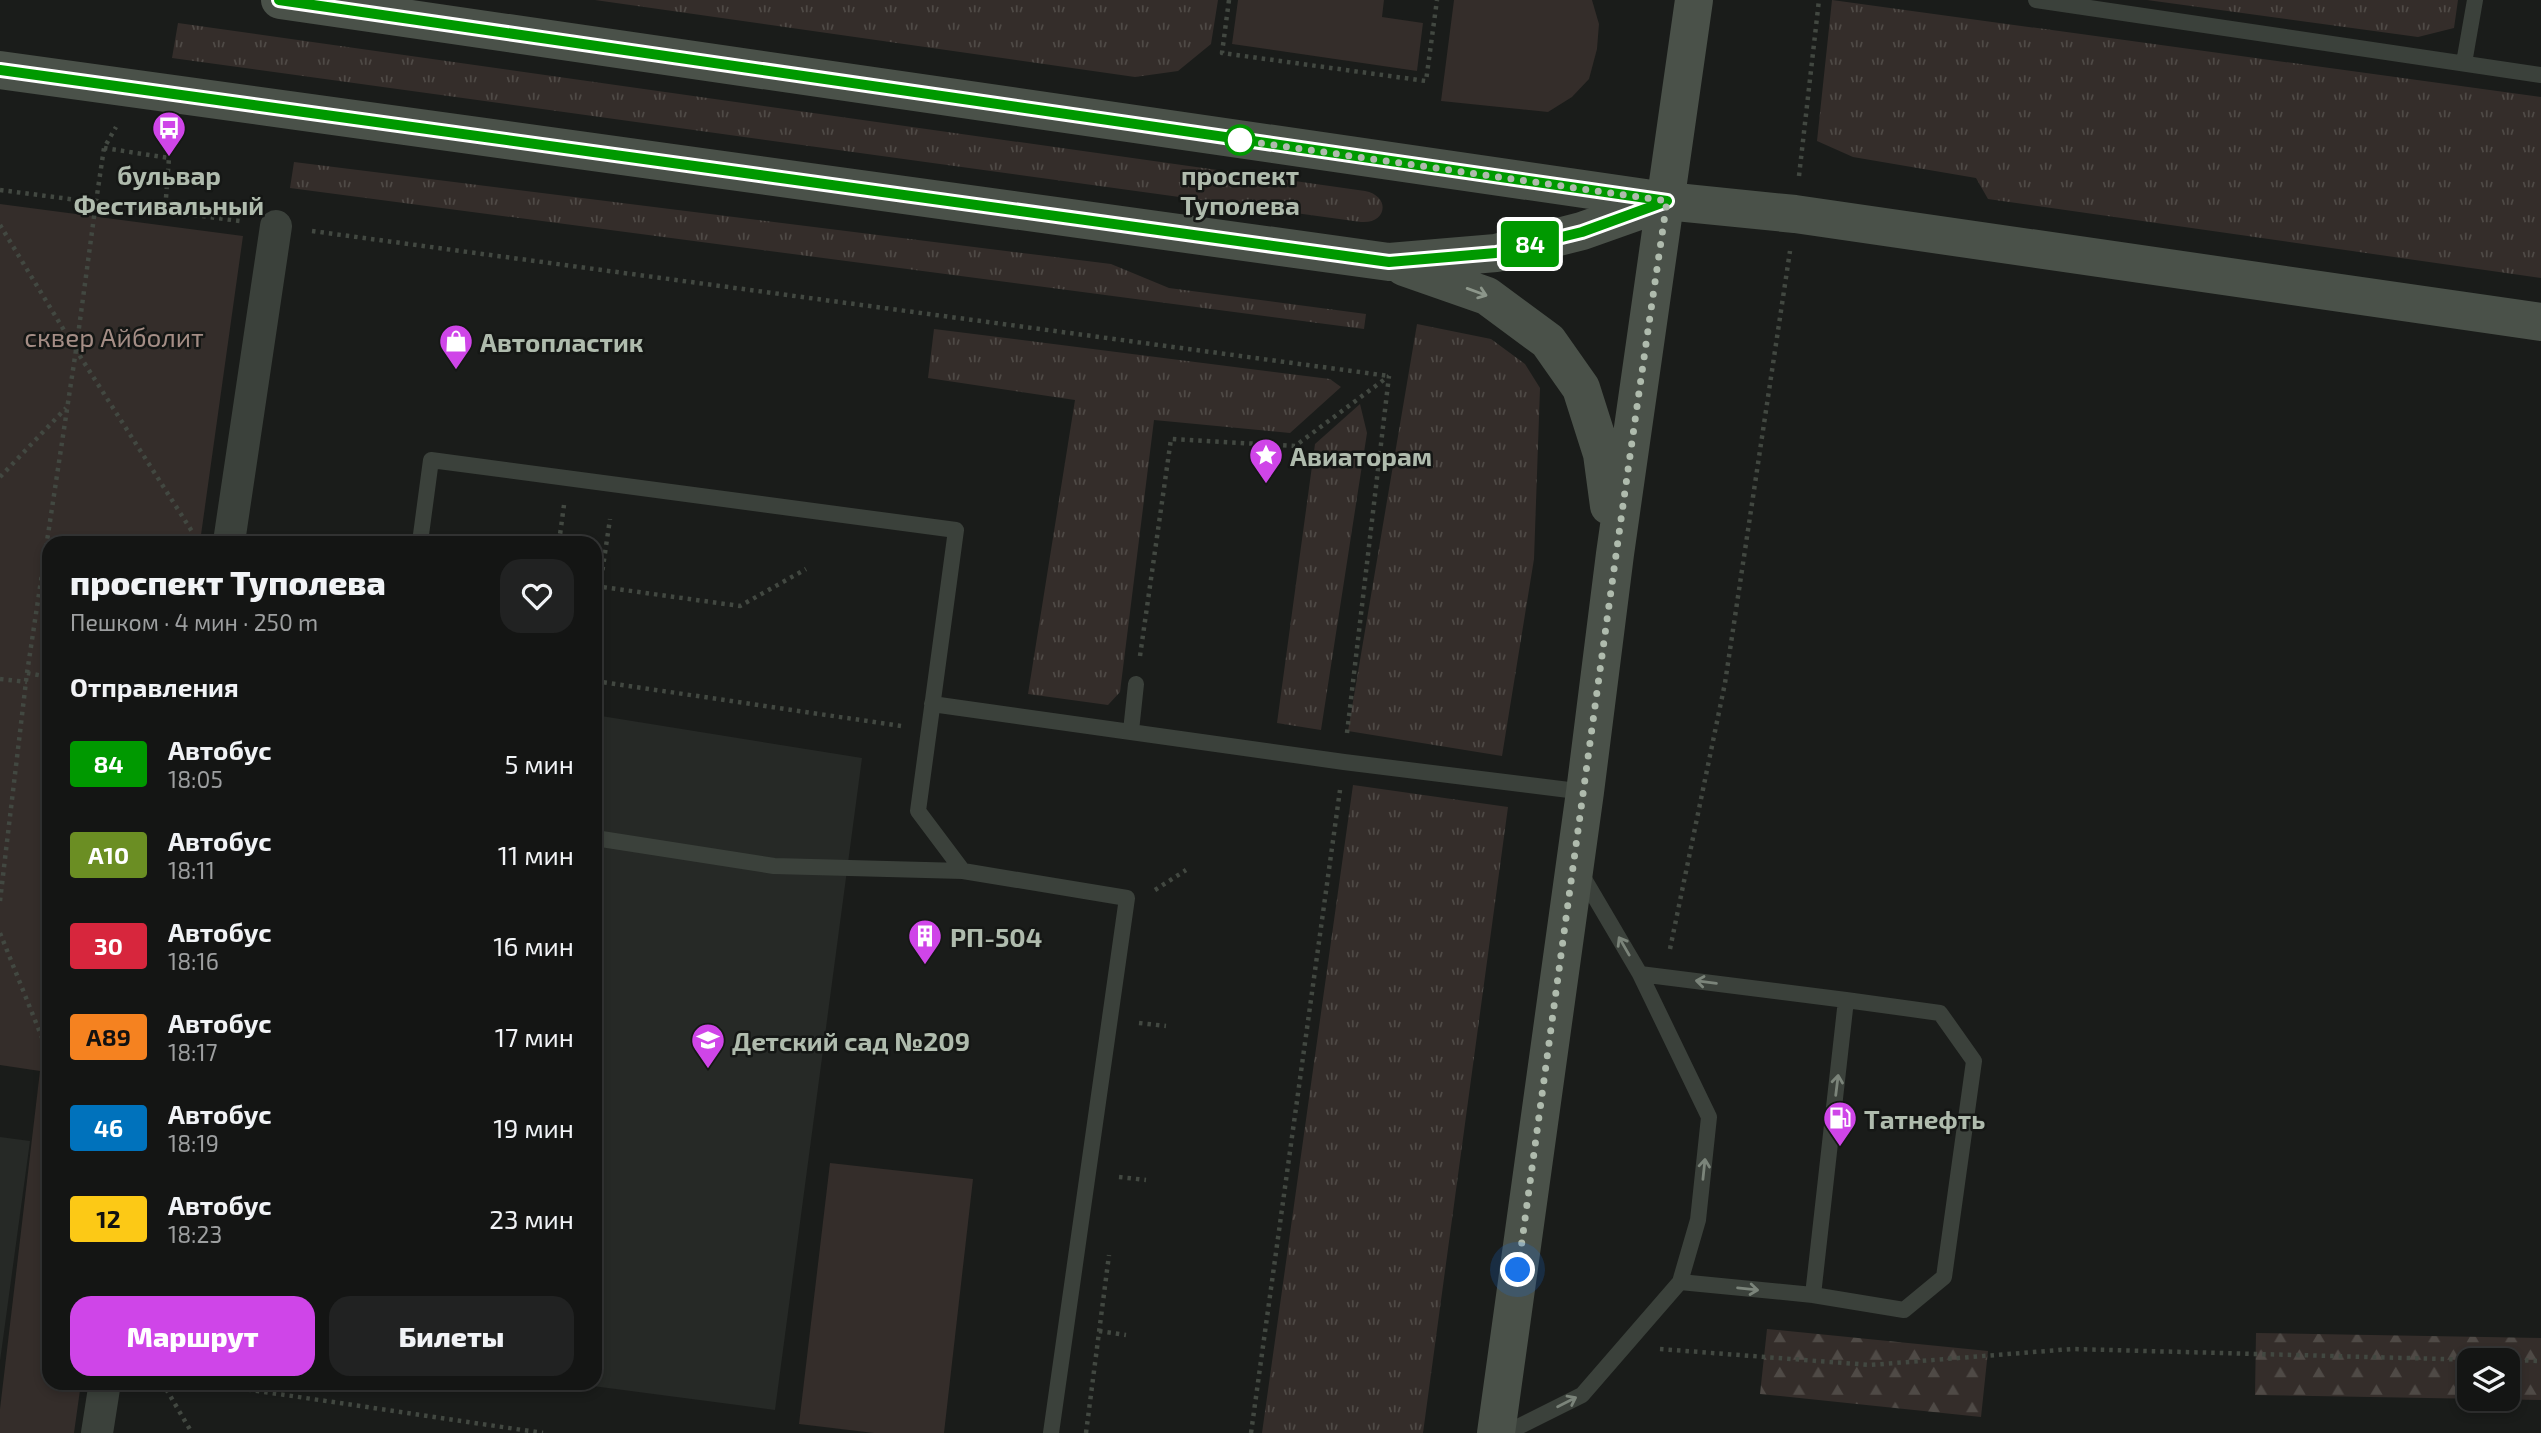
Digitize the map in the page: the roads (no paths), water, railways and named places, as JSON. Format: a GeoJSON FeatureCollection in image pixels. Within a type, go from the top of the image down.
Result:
{"type":"FeatureCollection","features":[{"type":"Feature","properties":{"kind":"main road"},"geometry":{"type":"LineString","coordinates":[[280,0],[1667,201],[1795,214],[2541,322]]}},
{"type":"Feature","properties":{"kind":"main road"},"geometry":{"type":"LineString","coordinates":[[1496,1433],[1585,792],[1615,554],[1694,0]]}},
{"type":"Feature","properties":{"kind":"main road"},"geometry":{"type":"LineString","coordinates":[[0,70],[1389,262],[1487,296],[1548,341],[1581,388],[1590,415],[1602,454],[1615,554]]}},
{"type":"Feature","properties":{"kind":"main road"},"geometry":{"type":"LineString","coordinates":[[1389,262],[1496,253],[1582,232],[1667,201]]}},
{"type":"Feature","properties":{"kind":"street"},"geometry":{"type":"LineString","coordinates":[[230,536],[276,226]]}},
{"type":"Feature","properties":{"kind":"street"},"geometry":{"type":"LineString","coordinates":[[97,1433],[104,1390]]}},
{"type":"Feature","properties":{"kind":"lane"},"geometry":{"type":"LineString","coordinates":[[2036,0],[2541,75]]}},
{"type":"Feature","properties":{"kind":"lane"},"geometry":{"type":"LineString","coordinates":[[2464,63],[2474,0]]}},
{"type":"Feature","properties":{"kind":"lane"},"geometry":{"type":"LineString","coordinates":[[421,536],[431,460],[956,530],[918,811],[963,871]]}},
{"type":"Feature","properties":{"kind":"lane"},"geometry":{"type":"LineString","coordinates":[[1131,731],[1136,684]]}},
{"type":"Feature","properties":{"kind":"lane"},"geometry":{"type":"LineString","coordinates":[[932,704],[1344,762],[1585,792]]}},
{"type":"Feature","properties":{"kind":"lane"},"geometry":{"type":"LineString","coordinates":[[602,839],[774,866],[963,871],[1127,898],[1051,1433]]}},
{"type":"Feature","properties":{"kind":"lane"},"geometry":{"type":"LineString","coordinates":[[1506,1433],[1582,1395],[1680,1282],[1699,1220],[1709,1117],[1640,974],[1575,863]]}},
{"type":"Feature","properties":{"kind":"lane"},"geometry":{"type":"LineString","coordinates":[[1640,974],[1940,1013],[1973,1061],[1944,1277],[1904,1310],[1813,1295],[1680,1282]]}},
{"type":"Feature","properties":{"kind":"lane"},"geometry":{"type":"LineString","coordinates":[[1813,1295],[1846,1000]]}},
{"type":"Feature","properties":{"kind":"place","name":"проспект Туполева"},"geometry":{"type":"Point","coordinates":[1240,140]}},
{"type":"Feature","properties":{"kind":"place","name":"бульвар Фестивальный"},"geometry":{"type":"Point","coordinates":[169,158]}},
{"type":"Feature","properties":{"kind":"place","name":"Автопластик"},"geometry":{"type":"Point","coordinates":[456,371]}},
{"type":"Feature","properties":{"kind":"place","name":"Авиаторам"},"geometry":{"type":"Point","coordinates":[1266,485]}},
{"type":"Feature","properties":{"kind":"place","name":"РП-504"},"geometry":{"type":"Point","coordinates":[925,966]}},
{"type":"Feature","properties":{"kind":"place","name":"Детский сад №209"},"geometry":{"type":"Point","coordinates":[708,1070]}},
{"type":"Feature","properties":{"kind":"place","name":"Татнефть"},"geometry":{"type":"Point","coordinates":[1840,1148]}},
{"type":"Feature","properties":{"kind":"park label","name":"сквер Айболит"},"geometry":{"type":"Point","coordinates":[114,336]}}]}
